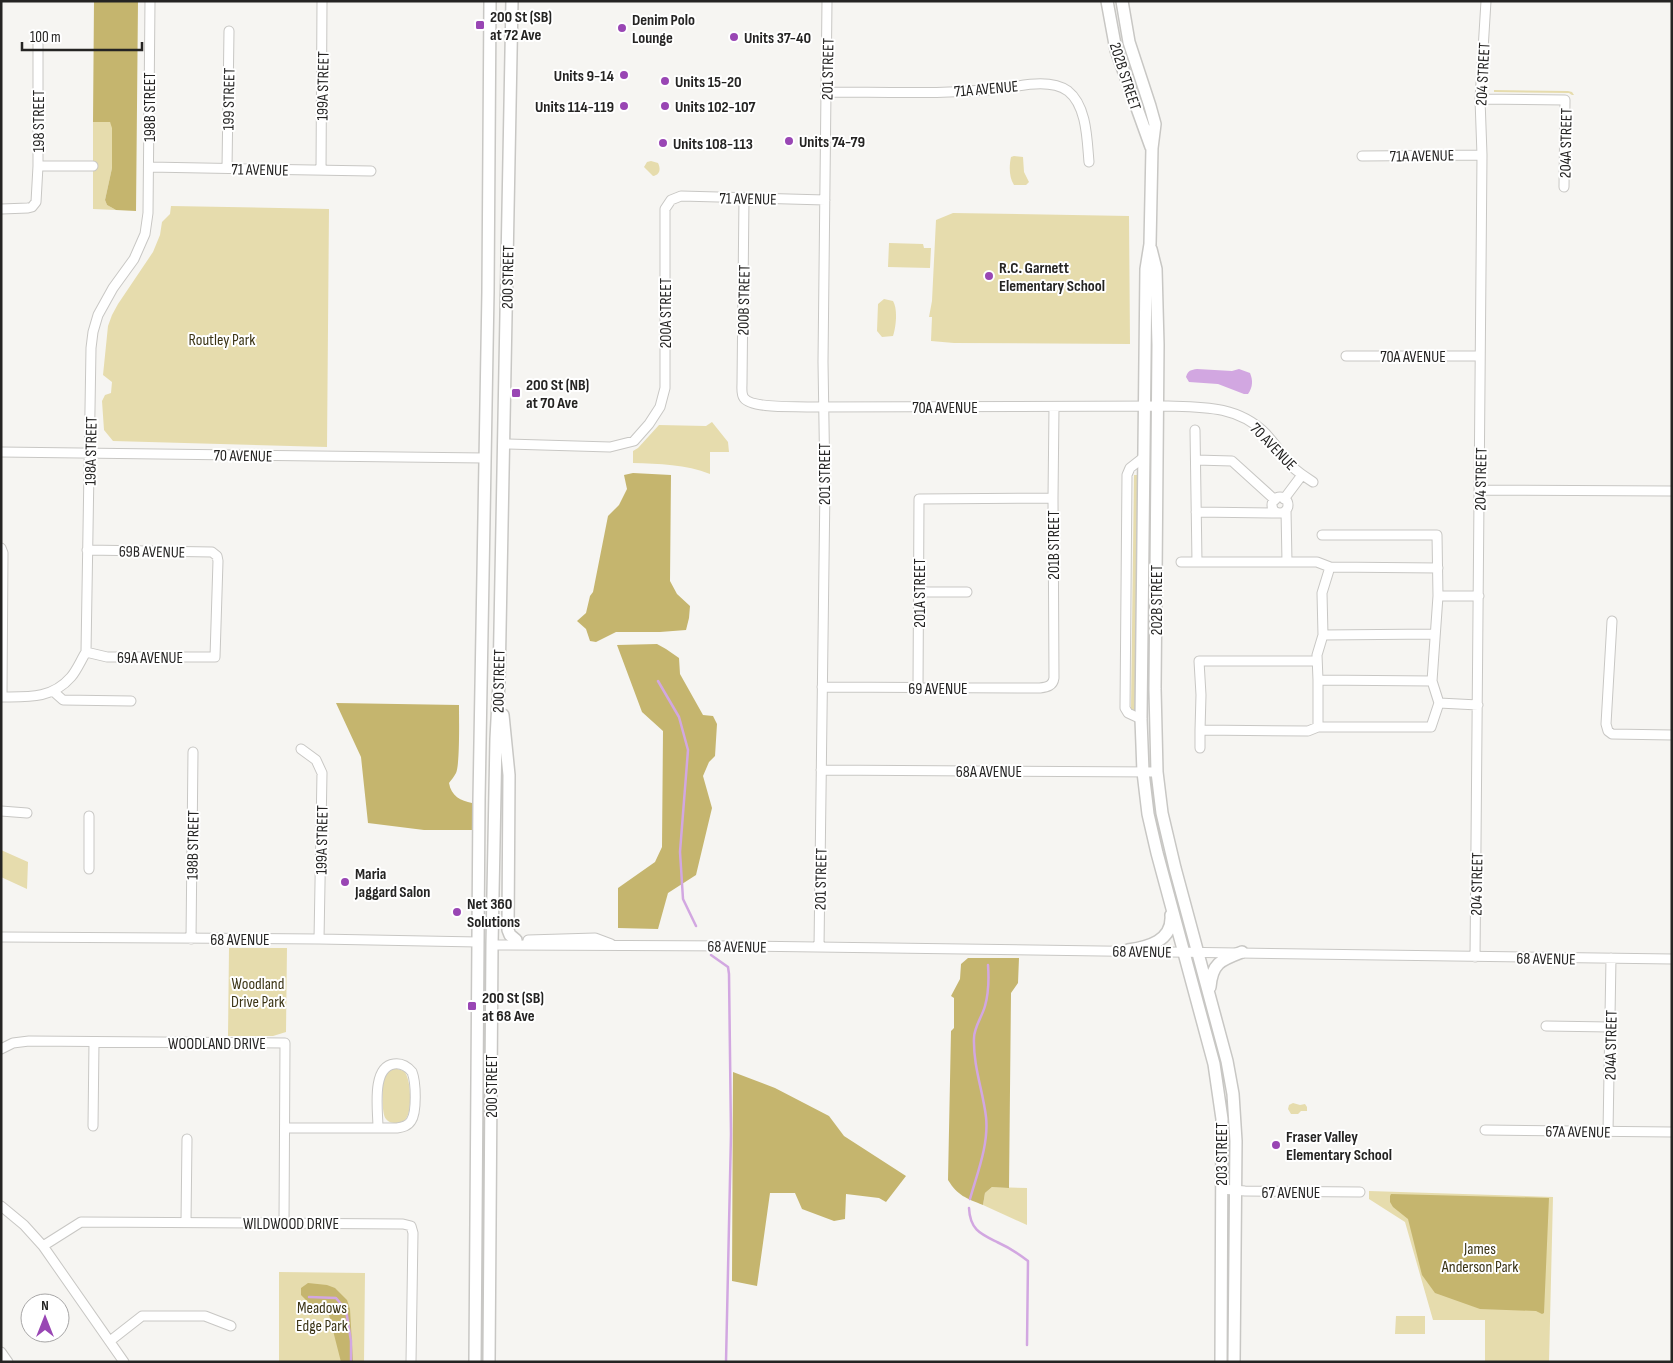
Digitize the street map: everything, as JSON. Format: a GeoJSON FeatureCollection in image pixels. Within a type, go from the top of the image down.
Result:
{"type":"FeatureCollection","features":[{"type":"Feature","properties":{"kind":"main road","name":"200 STREET"},"geometry":{"type":"LineString","coordinates":[[474,1362],[490,1]]}},
{"type":"Feature","properties":{"kind":"main road","name":"200 STREET"},"geometry":{"type":"LineString","coordinates":[[489,1362],[492,945],[512,1]]}},
{"type":"Feature","properties":{"kind":"main road","name":"202B STREET"},"geometry":{"type":"LineString","coordinates":[[1107,1],[1116,50],[1152,148]]}},
{"type":"Feature","properties":{"kind":"main road","name":"202B STREET"},"geometry":{"type":"LineString","coordinates":[[1122,1],[1129,42],[1154,124],[1150,244],[1146,269],[1141,719],[1143,772],[1151,828],[1183,951]]}},
{"type":"Feature","properties":{"kind":"main road","name":"202B STREET"},"geometry":{"type":"LineString","coordinates":[[1150,244],[1156,269],[1158,406],[1155,689],[1157,772],[1166,832],[1197,952]]}},
{"type":"Feature","properties":{"kind":"main road"},"geometry":{"type":"LineString","coordinates":[[484,458],[491,462],[497,471],[503,490]]}},
{"type":"Feature","properties":{"kind":"main road"},"geometry":{"type":"LineString","coordinates":[[499,682],[509,775],[508,930],[510,935],[516,940]]}},
{"type":"Feature","properties":{"kind":"main road"},"geometry":{"type":"LineString","coordinates":[[1128,950],[1146,947],[1156,943],[1165,936],[1169,931],[1172,920],[1170,904]]}},
{"type":"Feature","properties":{"kind":"main road","name":"203 STREET"},"geometry":{"type":"LineString","coordinates":[[1183,951],[1211,1055],[1219,1095],[1223,1142],[1221,1362]]}},
{"type":"Feature","properties":{"kind":"main road","name":"203 STREET"},"geometry":{"type":"LineString","coordinates":[[1197,952],[1227,1061],[1233,1094],[1236,1141],[1234,1362]]}},
{"type":"Feature","properties":{"kind":"main road"},"geometry":{"type":"LineString","coordinates":[[1209,991],[1210,980],[1215,966],[1224,959],[1242,952]]}},
{"type":"Feature","properties":{"kind":"street","name":"198B STREET"},"geometry":{"type":"LineString","coordinates":[[148,213],[150,1]]}},
{"type":"Feature","properties":{"kind":"street","name":"199A STREET"},"geometry":{"type":"LineString","coordinates":[[321,170],[322,1]]}},
{"type":"Feature","properties":{"kind":"street","name":"201 STREET"},"geometry":{"type":"LineString","coordinates":[[819,947],[825,462],[827,1]]}},
{"type":"Feature","properties":{"kind":"street","name":"204 STREET"},"geometry":{"type":"LineString","coordinates":[[1475,957],[1482,155],[1480,99],[1486,1]]}},
{"type":"Feature","properties":{"kind":"street","name":"199 STREET"},"geometry":{"type":"LineString","coordinates":[[227,168],[228,30]]}},
{"type":"Feature","properties":{"kind":"street","name":"198 STREET"},"geometry":{"type":"LineString","coordinates":[[1,209],[28,208],[36,202],[38,166],[38,36]]}},
{"type":"Feature","properties":{"kind":"street","name":"71A AVENUE"},"geometry":{"type":"LineString","coordinates":[[826,92],[972,92],[1028,85],[1058,86],[1069,92],[1082,113],[1089,162]]}},
{"type":"Feature","properties":{"kind":"street","name":"204A STREET"},"geometry":{"type":"LineString","coordinates":[[1480,99],[1566,100],[1564,186]]}},
{"type":"Feature","properties":{"kind":"street","name":"71A AVENUE"},"geometry":{"type":"LineString","coordinates":[[1362,156],[1482,155]]}},
{"type":"Feature","properties":{"kind":"street"},"geometry":{"type":"LineString","coordinates":[[38,166],[93,166]]}},
{"type":"Feature","properties":{"kind":"street","name":"71 AVENUE"},"geometry":{"type":"LineString","coordinates":[[149,167],[371,171]]}},
{"type":"Feature","properties":{"kind":"street","name":"71 AVENUE"},"geometry":{"type":"LineString","coordinates":[[671,200],[681,196],[825,200]]}},
{"type":"Feature","properties":{"kind":"street","name":"200B STREET"},"geometry":{"type":"LineString","coordinates":[[744,198],[742,383],[743,396],[746,400]]}},
{"type":"Feature","properties":{"kind":"street","name":"200A STREET"},"geometry":{"type":"LineString","coordinates":[[504,444],[610,447],[634,441],[649,424],[660,407],[664,388],[665,209],[671,200]]}},
{"type":"Feature","properties":{"kind":"street","name":"198A STREET"},"geometry":{"type":"LineString","coordinates":[[54,692],[72,676],[86,652],[93,332],[104,302],[128,269],[140,247],[145,234],[148,213]]}},
{"type":"Feature","properties":{"kind":"street","name":"70A AVENUE"},"geometry":{"type":"LineString","coordinates":[[1346,356],[1480,356]]}},
{"type":"Feature","properties":{"kind":"street","name":"70A AVENUE"},"geometry":{"type":"LineString","coordinates":[[746,400],[761,405],[824,406],[1145,406]]}},
{"type":"Feature","properties":{"kind":"street","name":"70 AVENUE"},"geometry":{"type":"LineString","coordinates":[[1145,406],[1206,406],[1227,410],[1236,414],[1257,425],[1292,466],[1313,482]]}},
{"type":"Feature","properties":{"kind":"street","name":"201B STREET"},"geometry":{"type":"LineString","coordinates":[[1052,684],[1054,678],[1054,407]]}},
{"type":"Feature","properties":{"kind":"street"},"geometry":{"type":"LineString","coordinates":[[1195,430],[1197,562]]}},
{"type":"Feature","properties":{"kind":"street","name":"70 AVENUE"},"geometry":{"type":"LineString","coordinates":[[1,452],[484,458]]}},
{"type":"Feature","properties":{"kind":"street","name":"202B STREET"},"geometry":{"type":"LineString","coordinates":[[1141,719],[1128,713],[1125,708],[1127,475],[1132,466],[1144,457]]}},
{"type":"Feature","properties":{"kind":"street"},"geometry":{"type":"LineString","coordinates":[[1196,460],[1232,461],[1288,505],[1282,511],[1196,512]]}},
{"type":"Feature","properties":{"kind":"street"},"geometry":{"type":"LineString","coordinates":[[1282,511],[1273,507],[1302,475]]}},
{"type":"Feature","properties":{"kind":"street"},"geometry":{"type":"LineString","coordinates":[[1480,490],[1672,490]]}},
{"type":"Feature","properties":{"kind":"street","name":"201A STREET"},"geometry":{"type":"LineString","coordinates":[[918,687],[919,499],[1053,498]]}},
{"type":"Feature","properties":{"kind":"street"},"geometry":{"type":"LineString","coordinates":[[1282,511],[1287,562]]}},
{"type":"Feature","properties":{"kind":"street"},"geometry":{"type":"LineString","coordinates":[[1200,730],[1308,731],[1318,727],[1431,727],[1439,704],[1432,681],[1438,596],[1437,535],[1322,535]]}},
{"type":"Feature","properties":{"kind":"street"},"geometry":{"type":"LineString","coordinates":[[2,548],[1,697],[34,696],[54,692],[63,700],[131,701]]}},
{"type":"Feature","properties":{"kind":"street","name":"69B AVENUE"},"geometry":{"type":"LineString","coordinates":[[87,550],[212,552],[217,556],[215,657]]}},
{"type":"Feature","properties":{"kind":"street"},"geometry":{"type":"LineString","coordinates":[[1182,562],[1317,562],[1330,568],[1438,568]]}},
{"type":"Feature","properties":{"kind":"street"},"geometry":{"type":"LineString","coordinates":[[1318,727],[1317,655],[1323,635],[1322,593],[1330,568]]}},
{"type":"Feature","properties":{"kind":"street"},"geometry":{"type":"LineString","coordinates":[[919,592],[967,592]]}},
{"type":"Feature","properties":{"kind":"street"},"geometry":{"type":"LineString","coordinates":[[1438,596],[1479,596]]}},
{"type":"Feature","properties":{"kind":"street"},"geometry":{"type":"LineString","coordinates":[[1612,621],[1606,724],[1608,731],[1612,734],[1672,735]]}},
{"type":"Feature","properties":{"kind":"street"},"geometry":{"type":"LineString","coordinates":[[1323,635],[1436,634]]}},
{"type":"Feature","properties":{"kind":"street","name":"69A AVENUE"},"geometry":{"type":"LineString","coordinates":[[86,652],[107,657],[215,657]]}},
{"type":"Feature","properties":{"kind":"street"},"geometry":{"type":"LineString","coordinates":[[1200,748],[1201,695],[1199,661],[1317,661]]}},
{"type":"Feature","properties":{"kind":"street"},"geometry":{"type":"LineString","coordinates":[[1318,680],[1432,681]]}},
{"type":"Feature","properties":{"kind":"street","name":"69 AVENUE"},"geometry":{"type":"LineString","coordinates":[[822,687],[1040,688],[1052,684]]}},
{"type":"Feature","properties":{"kind":"street"},"geometry":{"type":"LineString","coordinates":[[1439,704],[1478,705]]}},
{"type":"Feature","properties":{"kind":"street","name":"199A STREET"},"geometry":{"type":"LineString","coordinates":[[301,749],[316,760],[322,773],[319,939]]}},
{"type":"Feature","properties":{"kind":"street","name":"198B STREET"},"geometry":{"type":"LineString","coordinates":[[191,938],[193,752]]}},
{"type":"Feature","properties":{"kind":"street","name":"68A AVENUE"},"geometry":{"type":"LineString","coordinates":[[821,770],[1157,772]]}},
{"type":"Feature","properties":{"kind":"street"},"geometry":{"type":"LineString","coordinates":[[1,811],[27,813]]}},
{"type":"Feature","properties":{"kind":"street"},"geometry":{"type":"LineString","coordinates":[[89,816],[89,869]]}},
{"type":"Feature","properties":{"kind":"street","name":"68 AVENUE"},"geometry":{"type":"LineString","coordinates":[[1,937],[478,942]]}},
{"type":"Feature","properties":{"kind":"street","name":"68 AVENUE"},"geometry":{"type":"LineString","coordinates":[[516,940],[595,938],[611,944]]}},
{"type":"Feature","properties":{"kind":"street","name":"68 AVENUE"},"geometry":{"type":"LineString","coordinates":[[492,945],[596,947],[611,944],[1128,950],[1672,959]]}},
{"type":"Feature","properties":{"kind":"street","name":"204A STREET"},"geometry":{"type":"LineString","coordinates":[[1608,1132],[1611,958]]}},
{"type":"Feature","properties":{"kind":"street"},"geometry":{"type":"LineString","coordinates":[[1546,1026],[1610,1027]]}},
{"type":"Feature","properties":{"kind":"street","name":"WOODLAND DRIVE"},"geometry":{"type":"LineString","coordinates":[[1,1049],[20,1042],[284,1044],[284,1223]]}},
{"type":"Feature","properties":{"kind":"street"},"geometry":{"type":"LineString","coordinates":[[93,1126],[94,1042]]}},
{"type":"Feature","properties":{"kind":"street"},"geometry":{"type":"LineString","coordinates":[[285,1128],[378,1128],[401,1128],[412,1120],[414,1108],[412,1072],[404,1066],[392,1064],[380,1072],[378,1085],[378,1128]]}},
{"type":"Feature","properties":{"kind":"street","name":"67A AVENUE"},"geometry":{"type":"LineString","coordinates":[[1485,1130],[1672,1132]]}},
{"type":"Feature","properties":{"kind":"street"},"geometry":{"type":"LineString","coordinates":[[186,1222],[187,1139]]}},
{"type":"Feature","properties":{"kind":"street","name":"67 AVENUE"},"geometry":{"type":"LineString","coordinates":[[1222,1189],[1236,1191],[1360,1192]]}},
{"type":"Feature","properties":{"kind":"street"},"geometry":{"type":"LineString","coordinates":[[1,1206],[24,1225],[43,1246],[124,1362]]}},
{"type":"Feature","properties":{"kind":"street","name":"WILDWOOD DRIVE"},"geometry":{"type":"LineString","coordinates":[[43,1246],[81,1222],[395,1224],[411,1226],[413,1240],[412,1362]]}},
{"type":"Feature","properties":{"kind":"street"},"geometry":{"type":"LineString","coordinates":[[110,1341],[142,1316],[205,1316],[231,1326]]}},
{"type":"Feature","properties":{"kind":"street"},"geometry":{"type":"LineString","coordinates":[[1,1352],[8,1362]]}},
{"type":"Feature","properties":{"kind":"green space"},"geometry":{"type":"Polygon","coordinates":[[[94,1],[138,1],[136,211],[116,210],[107,205],[105,200],[112,168],[112,128],[110,122],[93,122],[94,1]]]}},
{"type":"Feature","properties":{"kind":"green space"},"geometry":{"type":"Polygon","coordinates":[[[1494,90],[1568,91],[1574,95],[1569,93],[1494,92],[1494,90]]]}},
{"type":"Feature","properties":{"kind":"green space"},"geometry":{"type":"Polygon","coordinates":[[[93,122],[110,122],[112,125],[112,168],[105,200],[107,205],[116,210],[93,209],[93,122]]]}},
{"type":"Feature","properties":{"kind":"green space"},"geometry":{"type":"Polygon","coordinates":[[[1011,157],[1023,157],[1024,172],[1029,182],[1026,185],[1014,185],[1012,182],[1010,164],[1011,157]]]}},
{"type":"Feature","properties":{"kind":"green space"},"geometry":{"type":"Polygon","coordinates":[[[647,162],[658,163],[659,167],[658,173],[653,176],[644,167],[647,162]]]}},
{"type":"Feature","properties":{"kind":"green space","name":"Routley Park"},"geometry":{"type":"Polygon","coordinates":[[[171,206],[329,209],[327,447],[113,441],[104,430],[102,401],[105,395],[111,393],[112,382],[103,375],[108,326],[118,304],[153,252],[160,235],[162,222],[170,214],[171,206]]]}},
{"type":"Feature","properties":{"kind":"green space"},"geometry":{"type":"Polygon","coordinates":[[[953,213],[1129,216],[1130,344],[954,343],[931,341],[932,317],[929,317],[932,301],[936,220],[953,213]]]}},
{"type":"Feature","properties":{"kind":"green space"},"geometry":{"type":"Polygon","coordinates":[[[889,243],[923,244],[924,248],[931,248],[930,268],[888,267],[889,243]]]}},
{"type":"Feature","properties":{"kind":"green space"},"geometry":{"type":"Polygon","coordinates":[[[884,299],[893,301],[895,304],[896,318],[893,336],[882,337],[877,331],[878,304],[884,299]]]}},
{"type":"Feature","properties":{"kind":"green space"},"geometry":{"type":"Polygon","coordinates":[[[712,422],[728,442],[729,452],[710,452],[710,474],[682,466],[633,463],[633,451],[659,425],[706,426],[712,422]]]}},
{"type":"Feature","properties":{"kind":"green space"},"geometry":{"type":"Polygon","coordinates":[[[633,473],[671,475],[670,581],[677,594],[690,606],[686,630],[616,632],[596,642],[590,641],[586,629],[577,621],[586,613],[590,596],[593,592],[608,516],[619,505],[627,489],[624,475],[633,473]]]}},
{"type":"Feature","properties":{"kind":"green space"},"geometry":{"type":"Polygon","coordinates":[[[1134,475],[1138,475],[1135,712],[1131,709],[1134,475]]]}},
{"type":"Feature","properties":{"kind":"green space"},"geometry":{"type":"Polygon","coordinates":[[[657,644],[679,658],[680,674],[703,715],[713,716],[717,724],[715,756],[709,762],[703,776],[712,808],[696,875],[668,893],[658,929],[618,928],[618,888],[655,862],[662,847],[663,731],[642,712],[617,645],[657,644]]]}},
{"type":"Feature","properties":{"kind":"green space"},"geometry":{"type":"Polygon","coordinates":[[[336,703],[459,705],[458,761],[455,774],[449,783],[454,795],[472,803],[473,830],[424,830],[368,823],[361,757],[336,703]]]}},
{"type":"Feature","properties":{"kind":"green space"},"geometry":{"type":"Polygon","coordinates":[[[1,850],[28,862],[27,889],[1,877],[1,850]]]}},
{"type":"Feature","properties":{"kind":"green space","name":"Woodland Drive Park"},"geometry":{"type":"Polygon","coordinates":[[[229,948],[287,948],[286,1032],[273,1036],[228,1036],[229,948]]]}},
{"type":"Feature","properties":{"kind":"green space"},"geometry":{"type":"Polygon","coordinates":[[[968,958],[1019,958],[1018,983],[1011,993],[1009,1188],[992,1187],[985,1193],[983,1205],[963,1196],[955,1190],[948,1180],[951,1031],[954,1028],[954,998],[951,996],[960,979],[961,964],[968,958]]]}},
{"type":"Feature","properties":{"kind":"green space"},"geometry":{"type":"Polygon","coordinates":[[[394,1068],[404,1071],[410,1093],[409,1113],[403,1121],[397,1123],[386,1119],[383,1105],[385,1075],[394,1068]]]}},
{"type":"Feature","properties":{"kind":"green space"},"geometry":{"type":"Polygon","coordinates":[[[733,1072],[775,1088],[829,1116],[844,1136],[906,1176],[886,1202],[879,1198],[846,1194],[845,1219],[834,1221],[802,1209],[795,1193],[770,1193],[757,1286],[732,1281],[733,1072]]]}},
{"type":"Feature","properties":{"kind":"green space"},"geometry":{"type":"Polygon","coordinates":[[[1293,1103],[1305,1104],[1307,1111],[1291,1114],[1288,1109],[1289,1105],[1293,1103]]]}},
{"type":"Feature","properties":{"kind":"green space"},"geometry":{"type":"Polygon","coordinates":[[[992,1187],[1027,1188],[1027,1225],[983,1205],[985,1193],[992,1187]]]}},
{"type":"Feature","properties":{"kind":"green space","name":"James Anderson Park"},"geometry":{"type":"Polygon","coordinates":[[[1369,1191],[1553,1197],[1549,1362],[1485,1362],[1485,1320],[1433,1320],[1405,1222],[1369,1199],[1369,1191]]]}},
{"type":"Feature","properties":{"kind":"green space","name":"James Anderson Park"},"geometry":{"type":"Polygon","coordinates":[[[1391,1194],[1549,1198],[1544,1313],[1480,1309],[1435,1293],[1422,1275],[1408,1219],[1393,1207],[1390,1202],[1391,1194]]]}},
{"type":"Feature","properties":{"kind":"green space","name":"Meadows Edge Park"},"geometry":{"type":"Polygon","coordinates":[[[279,1272],[365,1273],[364,1362],[279,1362],[279,1272]]]}},
{"type":"Feature","properties":{"kind":"green space"},"geometry":{"type":"Polygon","coordinates":[[[308,1283],[335,1288],[347,1300],[350,1309],[353,1362],[341,1362],[328,1311],[314,1307],[301,1295],[301,1288],[308,1283]]]}},
{"type":"Feature","properties":{"kind":"green space"},"geometry":{"type":"Polygon","coordinates":[[[1396,1316],[1425,1316],[1425,1334],[1395,1334],[1396,1316]]]}},
{"type":"Feature","properties":{"kind":"shaded area"},"geometry":{"type":"Polygon","coordinates":[[[1239,369],[1250,373],[1251,389],[1248,394],[1244,394],[1218,384],[1189,382],[1186,377],[1188,373],[1191,370],[1232,371],[1239,369]]]}},
{"type":"Feature","properties":{"kind":"waterway"},"geometry":{"type":"LineString","coordinates":[[658,681],[679,717],[688,750],[680,852],[683,899],[696,926]]}},
{"type":"Feature","properties":{"kind":"waterway"},"geometry":{"type":"LineString","coordinates":[[711,955],[728,967],[729,974],[731,1134],[726,1362]]}},
{"type":"Feature","properties":{"kind":"waterway"},"geometry":{"type":"LineString","coordinates":[[970,1199],[986,1138],[985,1107],[975,1058],[974,1038],[975,1030],[986,1001],[988,965]]}},
{"type":"Feature","properties":{"kind":"waterway"},"geometry":{"type":"LineString","coordinates":[[969,1208],[972,1221],[977,1230],[1028,1261],[1027,1345]]}},
{"type":"Feature","properties":{"kind":"waterway"},"geometry":{"type":"LineString","coordinates":[[309,1297],[336,1298],[346,1310],[351,1341],[351,1362]]}},
{"type":"Feature","properties":{"kind":"place","name":"200 St (SB) at 72 Ave"},"geometry":{"type":"Point","coordinates":[480,25]}},
{"type":"Feature","properties":{"kind":"place","name":"Denim Polo Lounge"},"geometry":{"type":"Point","coordinates":[622,28]}},
{"type":"Feature","properties":{"kind":"place","name":"Units 37-40"},"geometry":{"type":"Point","coordinates":[734,37]}},
{"type":"Feature","properties":{"kind":"place","name":"Units 9-14"},"geometry":{"type":"Point","coordinates":[624,75]}},
{"type":"Feature","properties":{"kind":"place","name":"Units 15-20"},"geometry":{"type":"Point","coordinates":[665,81]}},
{"type":"Feature","properties":{"kind":"place","name":"Units 114-119"},"geometry":{"type":"Point","coordinates":[624,106]}},
{"type":"Feature","properties":{"kind":"place","name":"Units 102-107"},"geometry":{"type":"Point","coordinates":[665,106]}},
{"type":"Feature","properties":{"kind":"place","name":"Units 74-79"},"geometry":{"type":"Point","coordinates":[789,141]}},
{"type":"Feature","properties":{"kind":"place","name":"Units 108-113"},"geometry":{"type":"Point","coordinates":[663,143]}},
{"type":"Feature","properties":{"kind":"place","name":"R.C. Garnett Elementary School"},"geometry":{"type":"Point","coordinates":[989,276]}},
{"type":"Feature","properties":{"kind":"place","name":"200 St (NB) at 70 Ave"},"geometry":{"type":"Point","coordinates":[516,393]}},
{"type":"Feature","properties":{"kind":"place","name":"Maria Jaggard Salon"},"geometry":{"type":"Point","coordinates":[345,882]}},
{"type":"Feature","properties":{"kind":"place","name":"Net 360 Solutions"},"geometry":{"type":"Point","coordinates":[457,912]}},
{"type":"Feature","properties":{"kind":"place","name":"200 St (SB) at 68 Ave"},"geometry":{"type":"Point","coordinates":[472,1006]}},
{"type":"Feature","properties":{"kind":"place","name":"Fraser Valley Elementary School"},"geometry":{"type":"Point","coordinates":[1276,1145]}}]}
